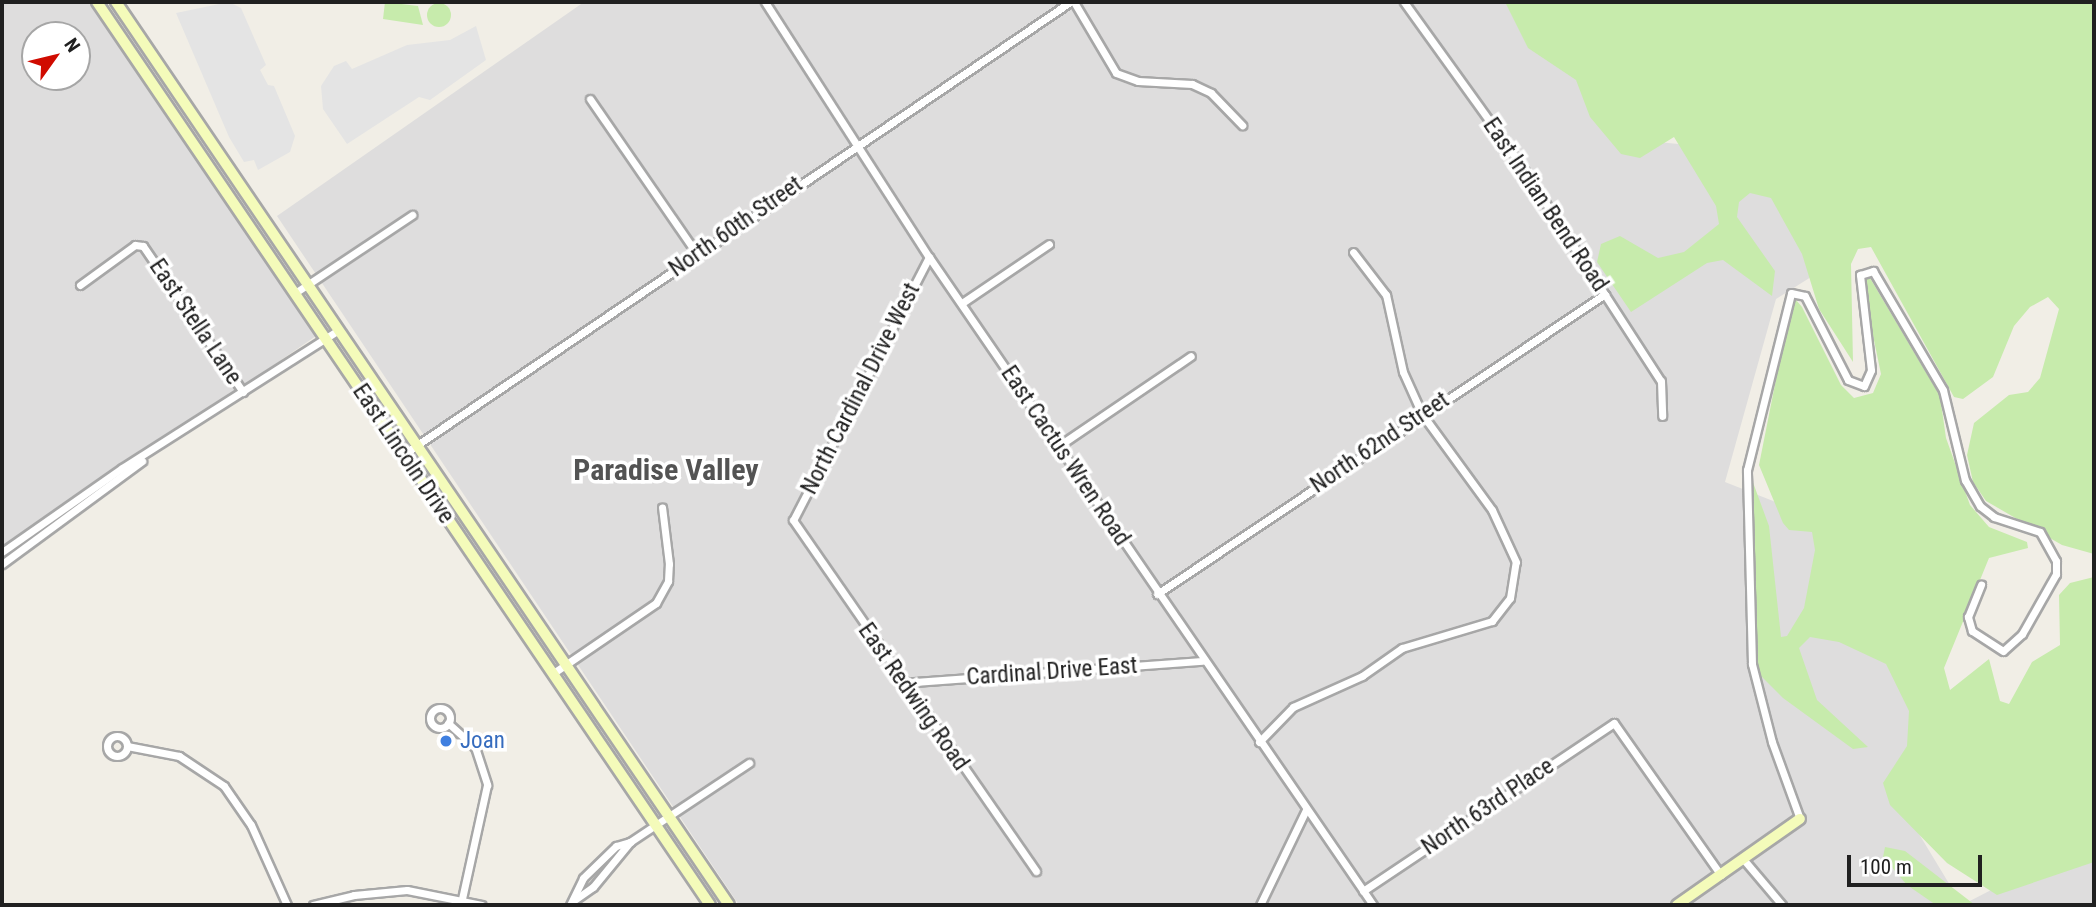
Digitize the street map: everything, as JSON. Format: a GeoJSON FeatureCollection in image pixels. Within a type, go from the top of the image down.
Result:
{"type":"FeatureCollection","features":[{"type":"Feature","properties":{"kind":"main road","name":"East Lincoln Drive"},"geometry":{"type":"LineString","coordinates":[[97,2],[710,905]]}},
{"type":"Feature","properties":{"kind":"main road","name":"East Lincoln Drive"},"geometry":{"type":"LineString","coordinates":[[116,2],[729,905]]}},
{"type":"Feature","properties":{"kind":"main road"},"geometry":{"type":"LineString","coordinates":[[470,553],[483,544]]}},
{"type":"Feature","properties":{"kind":"main road"},"geometry":{"type":"LineString","coordinates":[[1677,905],[1800,819]]}},
{"type":"Feature","properties":{"kind":"street","name":"East Cactus Wren Road"},"geometry":{"type":"LineString","coordinates":[[765,2],[929,257],[1060,445],[1202,661],[1373,905]]}},
{"type":"Feature","properties":{"kind":"street"},"geometry":{"type":"LineString","coordinates":[[1072,2],[1116,73],[1138,81],[1192,84],[1211,93],[1242,125]]}},
{"type":"Feature","properties":{"kind":"street","name":"North 60th Street"},"geometry":{"type":"LineString","coordinates":[[404,454],[858,143],[1072,2]]}},
{"type":"Feature","properties":{"kind":"street","name":"East Indian Bend Road"},"geometry":{"type":"LineString","coordinates":[[1404,2],[1605,294],[1661,381],[1662,416]]}},
{"type":"Feature","properties":{"kind":"street"},"geometry":{"type":"LineString","coordinates":[[590,99],[697,254]]}},
{"type":"Feature","properties":{"kind":"street"},"geometry":{"type":"LineString","coordinates":[[295,293],[412,215]]}},
{"type":"Feature","properties":{"kind":"street"},"geometry":{"type":"LineString","coordinates":[[962,303],[1049,244]]}},
{"type":"Feature","properties":{"kind":"street","name":"East Stella Lane"},"geometry":{"type":"LineString","coordinates":[[80,285],[135,245],[142,246],[243,392]]}},
{"type":"Feature","properties":{"kind":"street"},"geometry":{"type":"LineString","coordinates":[[1259,742],[1293,707],[1362,676],[1402,648],[1492,621],[1510,598],[1516,562],[1492,510],[1422,414],[1403,372],[1386,295],[1353,252]]}},
{"type":"Feature","properties":{"kind":"street","name":"North Cardinal Drive West"},"geometry":{"type":"LineString","coordinates":[[793,520],[929,257]]}},
{"type":"Feature","properties":{"kind":"street"},"geometry":{"type":"LineString","coordinates":[[1800,819],[1772,742],[1752,664],[1747,470],[1791,293],[1805,296],[1848,380],[1864,386],[1871,370],[1860,275],[1873,271],[1943,390],[1965,480],[1980,506],[1994,517],[2040,532],[2056,561],[2056,574],[2022,634],[2003,651],[1994,650],[1972,631],[1969,617],[1981,584]]}},
{"type":"Feature","properties":{"kind":"street","name":"North 62nd Street"},"geometry":{"type":"LineString","coordinates":[[1157,594],[1422,414],[1605,294]]}},
{"type":"Feature","properties":{"kind":"street"},"geometry":{"type":"LineString","coordinates":[[2,552],[339,330]]}},
{"type":"Feature","properties":{"kind":"street"},"geometry":{"type":"LineString","coordinates":[[1060,445],[1191,356]]}},
{"type":"Feature","properties":{"kind":"street"},"geometry":{"type":"LineString","coordinates":[[2,564],[148,456]]}},
{"type":"Feature","properties":{"kind":"street"},"geometry":{"type":"LineString","coordinates":[[552,674],[646,611],[663,591],[669,564],[662,507]]}},
{"type":"Feature","properties":{"kind":"street","name":"East Redwing Road"},"geometry":{"type":"LineString","coordinates":[[793,520],[901,683],[1036,871]]}},
{"type":"Feature","properties":{"kind":"street","name":"Cardinal Drive East"},"geometry":{"type":"LineString","coordinates":[[901,683],[1202,661]]}},
{"type":"Feature","properties":{"kind":"street"},"geometry":{"type":"LineString","coordinates":[[448,723],[475,747],[487,785],[462,899]]}},
{"type":"Feature","properties":{"kind":"street","name":"North 63rd Place"},"geometry":{"type":"LineString","coordinates":[[1363,891],[1614,723],[1721,875]]}},
{"type":"Feature","properties":{"kind":"street"},"geometry":{"type":"LineString","coordinates":[[127,746],[179,757],[224,786],[251,825],[287,905]]}},
{"type":"Feature","properties":{"kind":"street"},"geometry":{"type":"LineString","coordinates":[[571,903],[599,861],[616,846],[630,842],[749,763]]}},
{"type":"Feature","properties":{"kind":"street"},"geometry":{"type":"LineString","coordinates":[[1260,905],[1306,810]]}},
{"type":"Feature","properties":{"kind":"street"},"geometry":{"type":"LineString","coordinates":[[571,903],[593,887],[630,842]]}},
{"type":"Feature","properties":{"kind":"street"},"geometry":{"type":"LineString","coordinates":[[1744,860],[1782,905]]}},
{"type":"Feature","properties":{"kind":"street"},"geometry":{"type":"LineString","coordinates":[[313,905],[380,891],[462,899],[482,905]]}},
{"type":"Feature","properties":{"kind":"shaded area"},"geometry":{"type":"Polygon","coordinates":[[[2,2],[91,2],[316,336],[2,551],[2,2]]]}},
{"type":"Feature","properties":{"kind":"shaded area"},"geometry":{"type":"Polygon","coordinates":[[[229,2],[241,8],[266,65],[260,70],[268,85],[274,86],[295,136],[290,152],[258,170],[254,160],[244,162],[229,137],[176,13],[229,2]]]}},
{"type":"Feature","properties":{"kind":"shaded area"},"geometry":{"type":"Polygon","coordinates":[[[584,2],[1529,2],[1626,139],[1762,152],[1846,255],[1776,299],[1725,482],[1834,525],[1923,725],[1896,796],[1962,905],[739,905],[277,216],[584,2]]]}},
{"type":"Feature","properties":{"kind":"shaded area"},"geometry":{"type":"Polygon","coordinates":[[[476,26],[486,60],[430,100],[419,97],[347,144],[323,109],[321,86],[334,66],[346,61],[352,69],[407,45],[450,40],[476,26]]]}},
{"type":"Feature","properties":{"kind":"shaded area"},"geometry":{"type":"Polygon","coordinates":[[[2094,837],[2094,905],[1962,905],[2094,837]]]}},
{"type":"Feature","properties":{"kind":"green space"},"geometry":{"type":"Polygon","coordinates":[[[385,2],[418,6],[423,25],[383,19],[385,2]]]}},
{"type":"Feature","properties":{"kind":"green space"},"geometry":{"type":"Polygon","coordinates":[[[1505,2],[2094,2],[2094,554],[2062,545],[1986,501],[1973,482],[1967,455],[1974,423],[2009,395],[2028,392],[2040,378],[2059,309],[2048,297],[2030,307],[2014,326],[1993,377],[1963,399],[1954,397],[1871,247],[1858,249],[1851,264],[1853,362],[1819,309],[1802,254],[1771,198],[1750,193],[1739,202],[1737,217],[1775,271],[1772,296],[1723,260],[1707,263],[1631,312],[1597,262],[1601,244],[1620,236],[1658,258],[1684,252],[1719,224],[1716,206],[1674,137],[1640,158],[1621,154],[1590,117],[1576,80],[1528,48],[1505,2]]]}},
{"type":"Feature","properties":{"kind":"green space"},"geometry":{"type":"Polygon","coordinates":[[[439,3],[450,10],[451,15],[444,26],[439,27],[428,20],[427,15],[434,4],[439,3]]]}},
{"type":"Feature","properties":{"kind":"green space"},"geometry":{"type":"Polygon","coordinates":[[[1870,278],[1940,396],[1946,438],[1970,505],[1989,527],[2027,542],[2028,548],[1989,558],[1944,668],[1950,690],[1989,659],[2000,701],[2009,704],[2032,662],[2060,645],[2059,595],[2070,583],[2094,577],[2094,862],[1997,895],[1947,863],[1890,805],[1883,783],[1907,746],[1909,711],[1886,664],[1839,642],[1810,637],[1799,648],[1817,700],[1868,747],[1853,749],[1783,698],[1761,676],[1757,663],[1751,477],[1769,526],[1781,637],[1787,636],[1804,608],[1815,550],[1812,532],[1789,530],[1783,523],[1759,465],[1791,304],[1796,300],[1802,307],[1841,385],[1854,398],[1873,393],[1881,374],[1865,297],[1864,279],[1870,278]]]}},
{"type":"Feature","properties":{"kind":"green space"},"geometry":{"type":"Polygon","coordinates":[[[1885,847],[1905,851],[1975,905],[1936,905],[1907,885],[1883,857],[1885,847]]]}},
{"type":"Feature","properties":{"kind":"place","name":"Joan"},"geometry":{"type":"Point","coordinates":[446,741]}},
{"type":"Feature","properties":{"kind":"district","name":"Paradise Valley"},"geometry":{"type":"Point","coordinates":[666,470]}}]}
